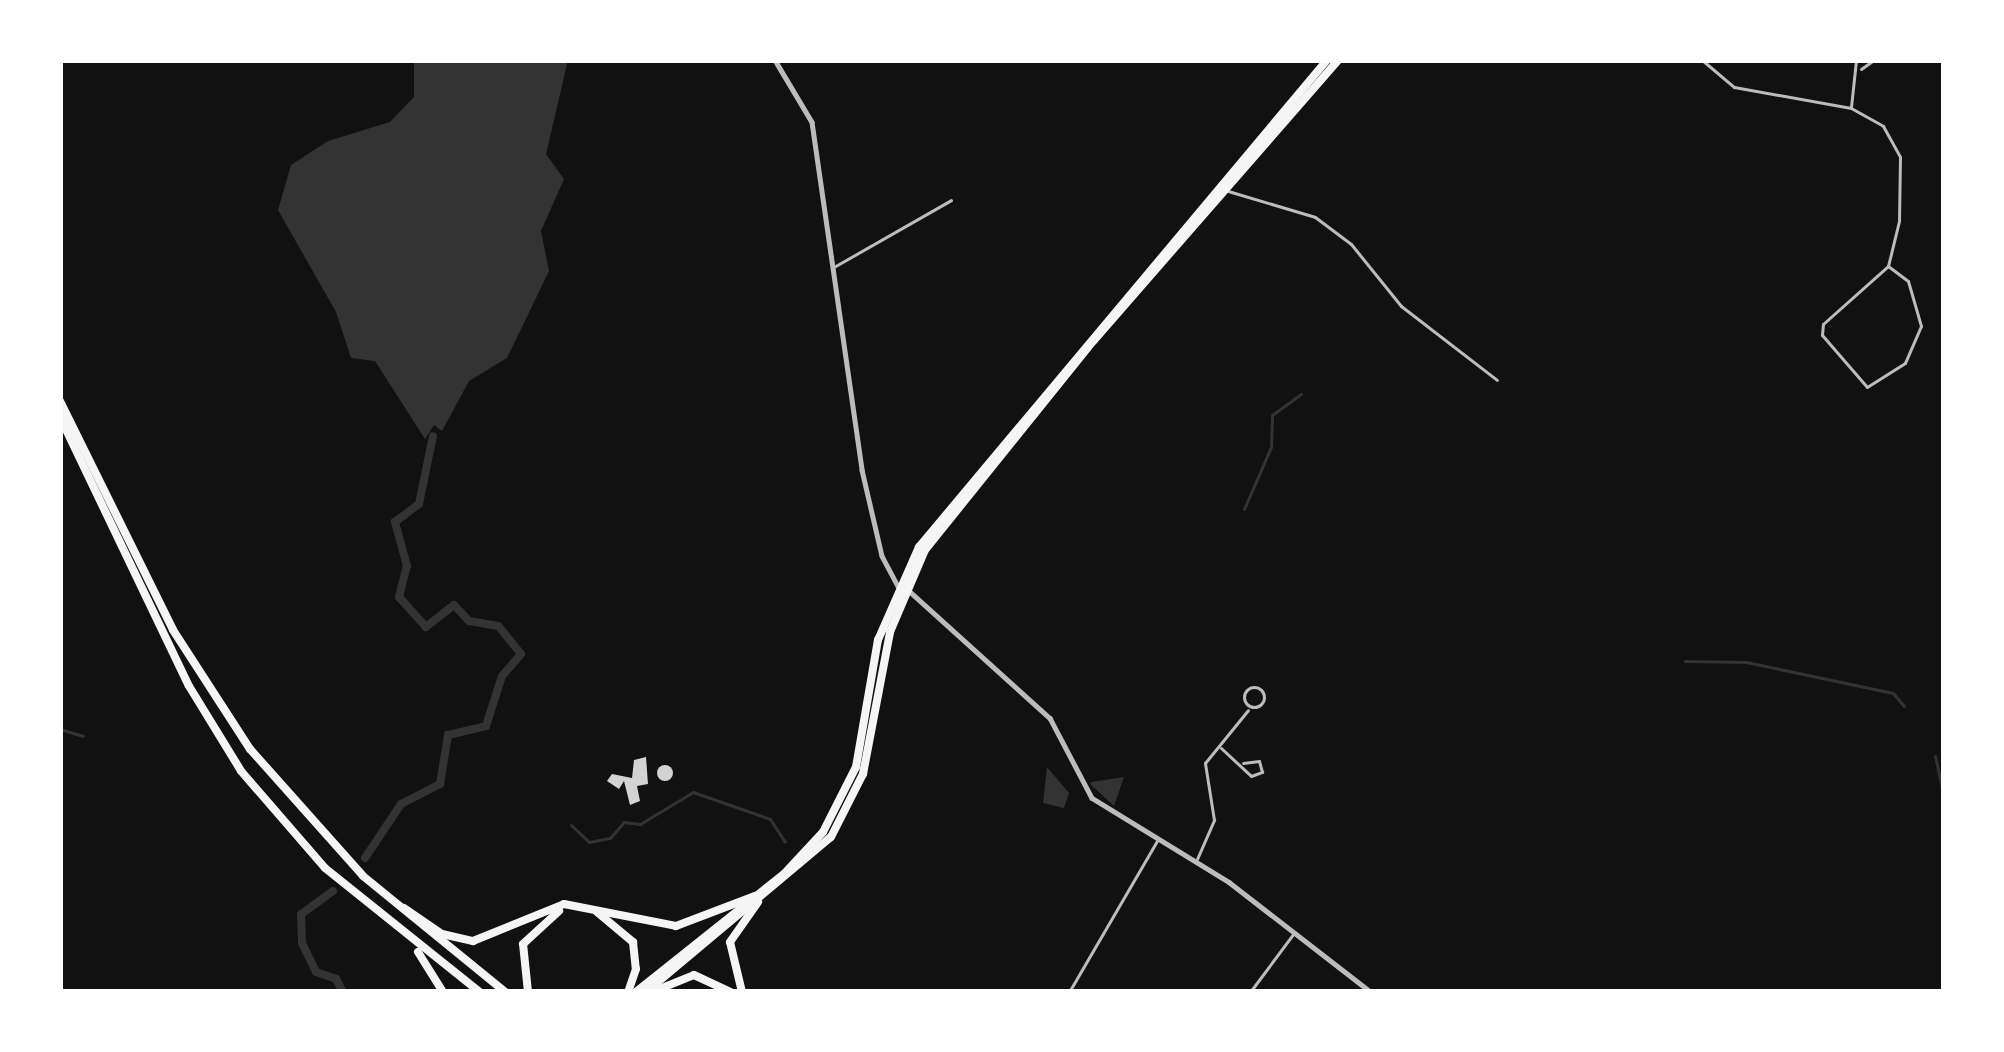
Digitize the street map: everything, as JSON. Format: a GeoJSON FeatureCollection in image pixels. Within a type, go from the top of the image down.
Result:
{"type":"FeatureCollection","features":[{"type":"Feature","properties":{"kind":"highway"},"geometry":{"type":"LineString","coordinates":[[649,992],[805,854],[845,794],[901,587],[933,525],[1327,60]]}},
{"type":"Feature","properties":{"kind":"highway"},"geometry":{"type":"LineString","coordinates":[[901,587],[937,533],[1028,422],[1338,60]]}},
{"type":"Feature","properties":{"kind":"highway"},"geometry":{"type":"LineString","coordinates":[[1028,422],[1105,317]]}},
{"type":"Feature","properties":{"kind":"highway"},"geometry":{"type":"LineString","coordinates":[[60,401],[194,667],[276,782],[353,866],[505,992]]}},
{"type":"Feature","properties":{"kind":"highway"},"geometry":{"type":"LineString","coordinates":[[60,417],[217,735],[267,805],[341,883],[419,953],[442,992]]}},
{"type":"Feature","properties":{"kind":"highway"},"geometry":{"type":"LineString","coordinates":[[353,866],[437,931],[463,941],[564,904],[671,926],[756,899]]}},
{"type":"Feature","properties":{"kind":"highway"},"geometry":{"type":"LineString","coordinates":[[341,883],[480,992]]}},
{"type":"Feature","properties":{"kind":"highway"},"geometry":{"type":"LineString","coordinates":[[632,992],[756,899]]}},
{"type":"Feature","properties":{"kind":"highway"},"geometry":{"type":"LineString","coordinates":[[742,992],[730,942],[756,899]]}},
{"type":"Feature","properties":{"kind":"highway"},"geometry":{"type":"LineString","coordinates":[[528,992],[520,965],[526,938],[544,918],[576,908],[607,916],[630,937],[637,965],[632,992]]}},
{"type":"Feature","properties":{"kind":"highway"},"geometry":{"type":"LineString","coordinates":[[649,992],[690,976],[730,992]]}},
{"type":"Feature","properties":{"kind":"street"},"geometry":{"type":"LineString","coordinates":[[775,60],[812,122],[870,512],[901,587],[1055,724],[1092,798],[1157,841],[1196,860],[1371,992]]}},
{"type":"Feature","properties":{"kind":"street"},"geometry":{"type":"LineString","coordinates":[[1702,60],[1756,95],[1851,109],[1883,126],[1900,157],[1899,221],[1888,266],[1823,324],[1822,335],[1867,387],[1905,363],[1921,326],[1908,281],[1888,266]]}},
{"type":"Feature","properties":{"kind":"street"},"geometry":{"type":"LineString","coordinates":[[1851,109],[1859,70],[1856,60]]}},
{"type":"Feature","properties":{"kind":"street"},"geometry":{"type":"LineString","coordinates":[[1859,70],[1874,60]]}},
{"type":"Feature","properties":{"kind":"street"},"geometry":{"type":"LineString","coordinates":[[1226,190],[1315,217],[1351,244],[1401,306],[1496,380]]}},
{"type":"Feature","properties":{"kind":"street"},"geometry":{"type":"LineString","coordinates":[[831,269],[952,200]]}},
{"type":"Feature","properties":{"kind":"street"},"geometry":{"type":"LineString","coordinates":[[1196,860],[1214,820],[1204,769],[1248,710]]}},
{"type":"Feature","properties":{"kind":"street"},"geometry":{"type":"LineString","coordinates":[[1220,747],[1243,763]]}},
{"type":"Feature","properties":{"kind":"street"},"geometry":{"type":"LineString","coordinates":[[1070,992],[1157,841]]}},
{"type":"Feature","properties":{"kind":"street"},"geometry":{"type":"LineString","coordinates":[[1250,992],[1296,932]]}},
{"type":"Feature","properties":{"kind":"shaded area"},"geometry":{"type":"Polygon","coordinates":[[[414,60],[568,60],[546,154],[564,179],[541,231],[549,271],[507,358],[469,381],[442,431],[434,425],[425,439],[375,361],[351,358],[336,312],[278,210],[291,165],[328,141],[390,122],[414,97],[414,60]]]}},
{"type":"Feature","properties":{"kind":"shaded area"},"geometry":{"type":"Polygon","coordinates":[[[1047,767],[1069,793],[1064,808],[1043,803],[1047,767]]]}},
{"type":"Feature","properties":{"kind":"shaded area"},"geometry":{"type":"Polygon","coordinates":[[[1124,777],[1114,806],[1090,784],[1091,782],[1124,777]]]}},
{"type":"Feature","properties":{"kind":"building"},"geometry":{"type":"Polygon","coordinates":[[[646,757],[648,784],[637,786],[640,801],[630,805],[624,781],[619,789],[607,781],[612,774],[632,778],[634,760],[646,757]]]}},
{"type":"Feature","properties":{"kind":"building"},"geometry":{"type":"Polygon","coordinates":[[[665,765],[673,773],[665,781],[657,773],[665,765]]]}},
{"type":"Feature","properties":{"kind":"waterway"},"geometry":{"type":"LineString","coordinates":[[1244,509],[1271,447],[1272,415],[1301,394]]}},
{"type":"Feature","properties":{"kind":"waterway"},"geometry":{"type":"LineString","coordinates":[[365,858],[401,804],[440,784],[448,735],[486,726],[502,676],[521,654],[498,626],[469,621],[454,605],[426,627],[399,597],[407,566],[395,522],[419,504],[433,436]]}},
{"type":"Feature","properties":{"kind":"waterway"},"geometry":{"type":"LineString","coordinates":[[1685,661],[1746,662],[1893,693],[1904,706]]}},
{"type":"Feature","properties":{"kind":"waterway"},"geometry":{"type":"LineString","coordinates":[[60,729],[83,736]]}},
{"type":"Feature","properties":{"kind":"waterway"},"geometry":{"type":"LineString","coordinates":[[1935,756],[1944,797]]}},
{"type":"Feature","properties":{"kind":"waterway"},"geometry":{"type":"LineString","coordinates":[[571,825],[589,842],[610,838],[624,822],[640,824],[693,792],[770,819],[785,842]]}},
{"type":"Feature","properties":{"kind":"waterway"},"geometry":{"type":"LineString","coordinates":[[333,891],[301,914],[302,943],[316,972],[336,979],[343,992]]}}]}
